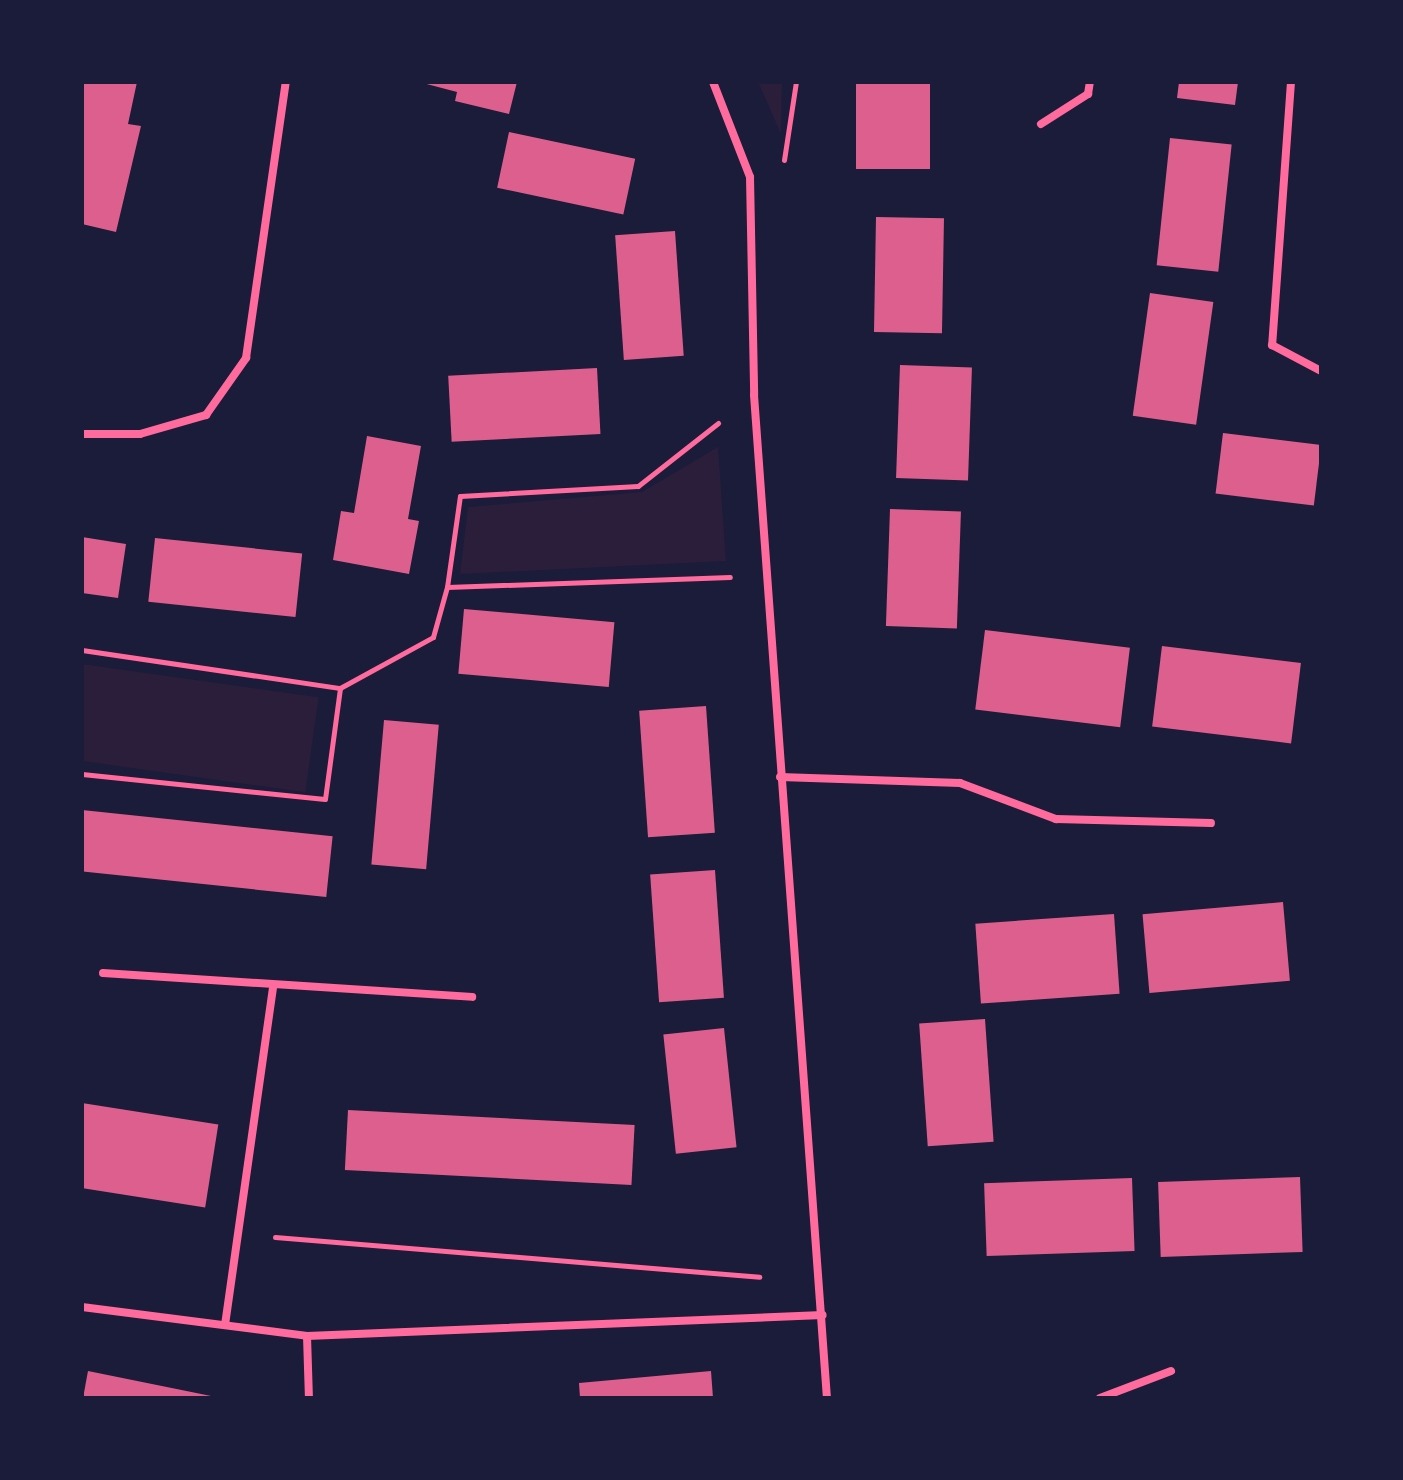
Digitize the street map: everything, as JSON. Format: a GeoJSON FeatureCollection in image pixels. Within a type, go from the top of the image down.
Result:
{"type":"FeatureCollection","features":[{"type":"Feature","properties":{"kind":"street"},"geometry":{"type":"LineString","coordinates":[[82,434],[140,434],[206,415],[246,358],[286,82]]}},
{"type":"Feature","properties":{"kind":"street"},"geometry":{"type":"LineString","coordinates":[[713,82],[750,177],[754,395],[770,576],[780,777],[827,1398]]}},
{"type":"Feature","properties":{"kind":"street"},"geometry":{"type":"LineString","coordinates":[[1041,124],[1088,94],[1090,82]]}},
{"type":"Feature","properties":{"kind":"street"},"geometry":{"type":"LineString","coordinates":[[1291,82],[1272,345],[1321,371]]}},
{"type":"Feature","properties":{"kind":"street"},"geometry":{"type":"LineString","coordinates":[[780,777],[960,783],[1056,819],[1211,823]]}},
{"type":"Feature","properties":{"kind":"street"},"geometry":{"type":"LineString","coordinates":[[103,973],[273,988],[472,997]]}},
{"type":"Feature","properties":{"kind":"street"},"geometry":{"type":"LineString","coordinates":[[225,1325],[273,988]]}},
{"type":"Feature","properties":{"kind":"street"},"geometry":{"type":"LineString","coordinates":[[82,1307],[307,1336],[823,1315]]}},
{"type":"Feature","properties":{"kind":"street"},"geometry":{"type":"LineString","coordinates":[[307,1336],[309,1398]]}},
{"type":"Feature","properties":{"kind":"street"},"geometry":{"type":"LineString","coordinates":[[1100,1398],[1171,1371]]}},
{"type":"Feature","properties":{"kind":"path"},"geometry":{"type":"LineString","coordinates":[[750,177],[784,160],[796,82]]}},
{"type":"Feature","properties":{"kind":"path"},"geometry":{"type":"LineString","coordinates":[[82,650],[340,688],[433,637],[447,587],[460,496],[638,486],[754,395]]}},
{"type":"Feature","properties":{"kind":"path"},"geometry":{"type":"LineString","coordinates":[[447,587],[770,576]]}},
{"type":"Feature","properties":{"kind":"path"},"geometry":{"type":"LineString","coordinates":[[82,774],[325,799],[340,688]]}},
{"type":"Feature","properties":{"kind":"path"},"geometry":{"type":"LineString","coordinates":[[238,1234],[820,1282]]}},
{"type":"Feature","properties":{"kind":"shaded area"},"geometry":{"type":"Polygon","coordinates":[[[758,82],[782,82],[781,134],[758,82]]]}},
{"type":"Feature","properties":{"kind":"shaded area"},"geometry":{"type":"Polygon","coordinates":[[[718,447],[726,561],[460,574],[468,507],[642,492],[718,447]]]}},
{"type":"Feature","properties":{"kind":"shaded area"},"geometry":{"type":"Polygon","coordinates":[[[82,664],[319,697],[305,792],[82,761],[82,664]]]}},
{"type":"Feature","properties":{"kind":"building"},"geometry":{"type":"Polygon","coordinates":[[[82,82],[137,82],[128,124],[141,126],[116,232],[82,224],[82,82]]]}},
{"type":"Feature","properties":{"kind":"building"},"geometry":{"type":"Polygon","coordinates":[[[419,82],[517,82],[509,114],[455,101],[457,92],[419,82]]]}},
{"type":"Feature","properties":{"kind":"building"},"geometry":{"type":"Polygon","coordinates":[[[856,82],[930,82],[930,169],[856,169],[856,82]]]}},
{"type":"Feature","properties":{"kind":"building"},"geometry":{"type":"Polygon","coordinates":[[[1179,82],[1238,82],[1235,105],[1177,98],[1179,82]]]}},
{"type":"Feature","properties":{"kind":"building"},"geometry":{"type":"Polygon","coordinates":[[[509,132],[635,159],[623,215],[497,188],[509,132]]]}},
{"type":"Feature","properties":{"kind":"building"},"geometry":{"type":"Polygon","coordinates":[[[1170,138],[1232,144],[1218,272],[1157,265],[1170,138]]]}},
{"type":"Feature","properties":{"kind":"building"},"geometry":{"type":"Polygon","coordinates":[[[876,217],[944,218],[942,333],[874,332],[876,217]]]}},
{"type":"Feature","properties":{"kind":"building"},"geometry":{"type":"Polygon","coordinates":[[[675,231],[684,356],[624,360],[615,235],[675,231]]]}},
{"type":"Feature","properties":{"kind":"building"},"geometry":{"type":"Polygon","coordinates":[[[1150,293],[1213,302],[1196,425],[1133,416],[1150,293]]]}},
{"type":"Feature","properties":{"kind":"building"},"geometry":{"type":"Polygon","coordinates":[[[900,365],[972,368],[968,480],[896,478],[900,365]]]}},
{"type":"Feature","properties":{"kind":"building"},"geometry":{"type":"Polygon","coordinates":[[[597,368],[600,434],[452,442],[448,376],[597,368]]]}},
{"type":"Feature","properties":{"kind":"building"},"geometry":{"type":"Polygon","coordinates":[[[1223,433],[1321,445],[1314,506],[1216,494],[1223,433]]]}},
{"type":"Feature","properties":{"kind":"building"},"geometry":{"type":"Polygon","coordinates":[[[367,436],[421,446],[408,519],[419,521],[409,574],[333,560],[341,511],[354,513],[367,436]]]}},
{"type":"Feature","properties":{"kind":"building"},"geometry":{"type":"Polygon","coordinates":[[[890,509],[961,511],[957,628],[886,626],[890,509]]]}},
{"type":"Feature","properties":{"kind":"building"},"geometry":{"type":"Polygon","coordinates":[[[82,537],[126,544],[118,598],[82,593],[82,537]]]}},
{"type":"Feature","properties":{"kind":"building"},"geometry":{"type":"Polygon","coordinates":[[[155,538],[302,553],[295,617],[148,602],[155,538]]]}},
{"type":"Feature","properties":{"kind":"building"},"geometry":{"type":"Polygon","coordinates":[[[464,609],[614,622],[609,687],[458,674],[464,609]]]}},
{"type":"Feature","properties":{"kind":"building"},"geometry":{"type":"Polygon","coordinates":[[[985,630],[1130,648],[1120,727],[975,709],[985,630]]]}},
{"type":"Feature","properties":{"kind":"building"},"geometry":{"type":"Polygon","coordinates":[[[1162,646],[1301,663],[1291,743],[1152,726],[1162,646]]]}},
{"type":"Feature","properties":{"kind":"building"},"geometry":{"type":"Polygon","coordinates":[[[706,706],[715,833],[648,837],[639,711],[706,706]]]}},
{"type":"Feature","properties":{"kind":"building"},"geometry":{"type":"Polygon","coordinates":[[[384,720],[439,725],[426,869],[371,864],[384,720]]]}},
{"type":"Feature","properties":{"kind":"building"},"geometry":{"type":"Polygon","coordinates":[[[82,810],[333,836],[326,897],[82,871],[82,810]]]}},
{"type":"Feature","properties":{"kind":"building"},"geometry":{"type":"Polygon","coordinates":[[[715,870],[724,998],[659,1002],[650,875],[715,870]]]}},
{"type":"Feature","properties":{"kind":"building"},"geometry":{"type":"Polygon","coordinates":[[[1283,902],[1290,981],[1149,993],[1143,914],[1283,902]]]}},
{"type":"Feature","properties":{"kind":"building"},"geometry":{"type":"Polygon","coordinates":[[[1114,914],[1120,994],[981,1004],[975,924],[1114,914]]]}},
{"type":"Feature","properties":{"kind":"building"},"geometry":{"type":"Polygon","coordinates":[[[985,1019],[994,1142],[928,1146],[919,1024],[985,1019]]]}},
{"type":"Feature","properties":{"kind":"building"},"geometry":{"type":"Polygon","coordinates":[[[724,1028],[737,1147],[676,1154],[663,1034],[724,1028]]]}},
{"type":"Feature","properties":{"kind":"building"},"geometry":{"type":"Polygon","coordinates":[[[82,1103],[218,1125],[205,1208],[82,1188],[82,1103]]]}},
{"type":"Feature","properties":{"kind":"building"},"geometry":{"type":"Polygon","coordinates":[[[348,1110],[635,1125],[631,1185],[345,1170],[348,1110]]]}},
{"type":"Feature","properties":{"kind":"building"},"geometry":{"type":"Polygon","coordinates":[[[1300,1177],[1303,1252],[1161,1257],[1158,1182],[1300,1177]]]}},
{"type":"Feature","properties":{"kind":"building"},"geometry":{"type":"Polygon","coordinates":[[[1132,1178],[1135,1251],[987,1256],[984,1183],[1132,1178]]]}},
{"type":"Feature","properties":{"kind":"building"},"geometry":{"type":"Polygon","coordinates":[[[88,1371],[216,1397],[216,1398],[83,1398],[88,1371]]]}},
{"type":"Feature","properties":{"kind":"building"},"geometry":{"type":"Polygon","coordinates":[[[711,1371],[713,1398],[580,1398],[579,1383],[711,1371]]]}}]}
